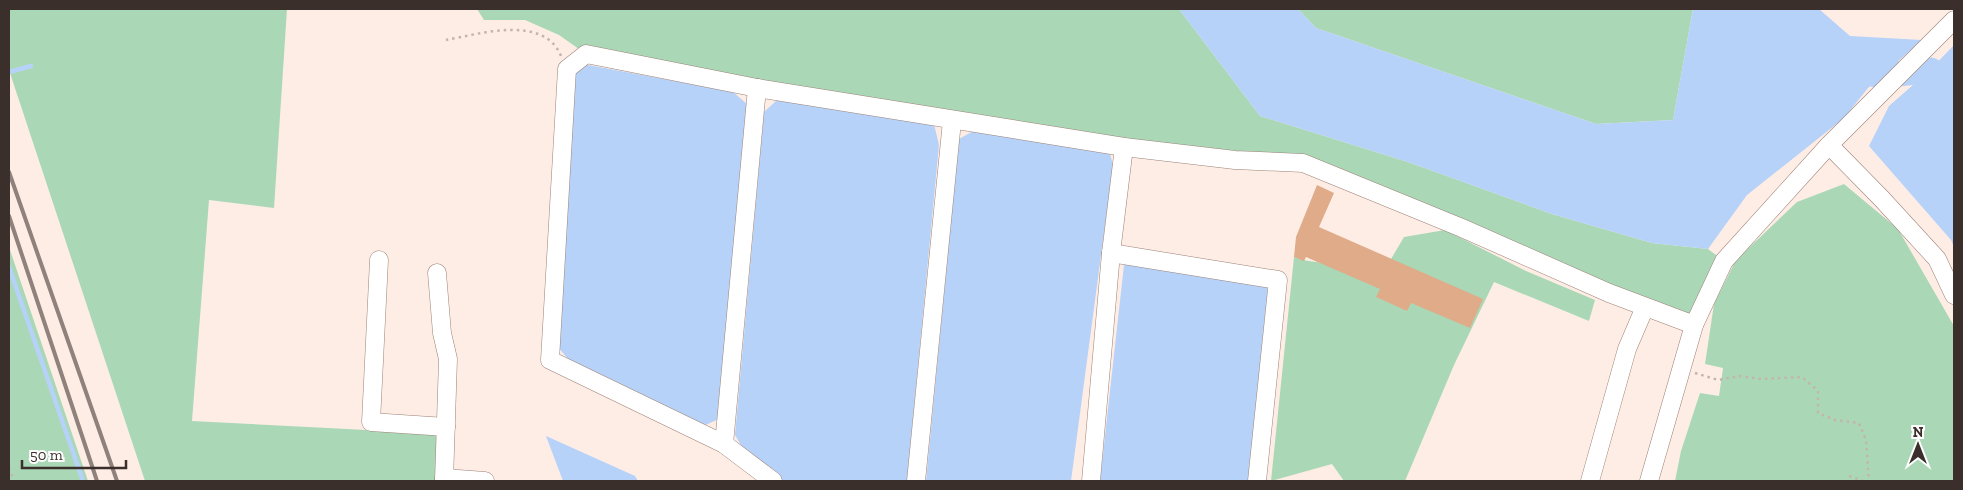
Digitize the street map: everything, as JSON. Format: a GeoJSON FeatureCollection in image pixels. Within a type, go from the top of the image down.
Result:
{"type":"FeatureCollection","features":[{"type":"Feature","properties":{"kind":"street"},"geometry":{"type":"LineString","coordinates":[[1649,481],[1694,325],[1724,261],[1829,145],[1954,20]]}},
{"type":"Feature","properties":{"kind":"street"},"geometry":{"type":"LineString","coordinates":[[773,481],[724,444],[550,360],[567,69],[586,54],[757,88],[952,121],[1124,147],[1235,160],[1303,163],[1462,228],[1610,293],[1694,325]]}},
{"type":"Feature","properties":{"kind":"street"},"geometry":{"type":"LineString","coordinates":[[724,444],[757,88]]}},
{"type":"Feature","properties":{"kind":"street"},"geometry":{"type":"LineString","coordinates":[[916,481],[952,121]]}},
{"type":"Feature","properties":{"kind":"street"},"geometry":{"type":"LineString","coordinates":[[1829,145],[1937,259],[1954,296]]}},
{"type":"Feature","properties":{"kind":"street"},"geometry":{"type":"LineString","coordinates":[[1092,481],[1111,253],[1124,147]]}},
{"type":"Feature","properties":{"kind":"street"},"geometry":{"type":"LineString","coordinates":[[1111,253],[1278,280],[1257,481]]}},
{"type":"Feature","properties":{"kind":"street"},"geometry":{"type":"LineString","coordinates":[[379,260],[371,422],[446,427]]}},
{"type":"Feature","properties":{"kind":"street"},"geometry":{"type":"LineString","coordinates":[[437,273],[442,333],[448,359],[444,480],[485,481]]}},
{"type":"Feature","properties":{"kind":"street"},"geometry":{"type":"LineString","coordinates":[[1590,481],[1627,349],[1645,306]]}},
{"type":"Feature","properties":{"kind":"path"},"geometry":{"type":"LineString","coordinates":[[446,40],[492,31],[519,29],[544,36],[560,51],[567,69]]}},
{"type":"Feature","properties":{"kind":"path"},"geometry":{"type":"LineString","coordinates":[[1704,375],[1718,380],[1740,376],[1761,379],[1802,377],[1818,391],[1818,413],[1835,420],[1858,423],[1866,440],[1869,481]]}},
{"type":"Feature","properties":{"kind":"path"},"geometry":{"type":"LineString","coordinates":[[9,468],[14,481]]}},
{"type":"Feature","properties":{"kind":"path"},"geometry":{"type":"LineString","coordinates":[[1849,476],[1862,481]]}},
{"type":"Feature","properties":{"kind":"green space"},"geometry":{"type":"Polygon","coordinates":[[[9,9],[287,9],[274,208],[209,200],[192,421],[445,434],[446,481],[145,481],[9,70],[9,9]]]}},
{"type":"Feature","properties":{"kind":"green space"},"geometry":{"type":"Polygon","coordinates":[[[477,9],[1179,9],[1260,116],[1408,162],[1552,214],[1652,243],[1708,249],[1724,261],[1694,325],[1303,163],[1235,160],[586,54],[559,35],[525,20],[484,20],[477,9]]]}},
{"type":"Feature","properties":{"kind":"green space"},"geometry":{"type":"Polygon","coordinates":[[[1298,9],[1693,9],[1673,120],[1596,124],[1316,28],[1298,9]]]}},
{"type":"Feature","properties":{"kind":"green space"},"geometry":{"type":"Polygon","coordinates":[[[1844,184],[1898,229],[1954,326],[1954,481],[1675,481],[1681,451],[1700,393],[1719,396],[1723,368],[1705,364],[1714,304],[1736,260],[1797,202],[1844,184]]]}},
{"type":"Feature","properties":{"kind":"green space"},"geometry":{"type":"Polygon","coordinates":[[[1445,230],[1526,271],[1595,300],[1589,321],[1494,282],[1454,365],[1405,481],[1344,481],[1332,464],[1271,481],[1294,257],[1329,263],[1391,259],[1404,237],[1445,230]]]}},
{"type":"Feature","properties":{"kind":"green space"},"geometry":{"type":"Polygon","coordinates":[[[9,247],[88,481],[9,481],[9,247]]]}},
{"type":"Feature","properties":{"kind":"water"},"geometry":{"type":"Polygon","coordinates":[[[1179,9],[1298,9],[1316,28],[1596,124],[1673,120],[1693,9],[1819,9],[1850,36],[1922,40],[1868,88],[1844,118],[1747,195],[1708,249],[1652,243],[1552,214],[1408,162],[1260,116],[1179,9]]]}},
{"type":"Feature","properties":{"kind":"water"},"geometry":{"type":"Polygon","coordinates":[[[1954,45],[1954,247],[1951,240],[1869,146],[1889,106],[1930,70],[1954,45]]]}},
{"type":"Feature","properties":{"kind":"water"},"geometry":{"type":"Polygon","coordinates":[[[583,64],[733,92],[747,104],[719,419],[701,427],[568,359],[558,347],[573,76],[583,64]]]}},
{"type":"Feature","properties":{"kind":"water"},"geometry":{"type":"Polygon","coordinates":[[[777,100],[934,124],[939,145],[907,481],[783,481],[742,447],[735,435],[764,112],[777,100]]]}},
{"type":"Feature","properties":{"kind":"water"},"geometry":{"type":"Polygon","coordinates":[[[975,130],[1109,150],[1113,165],[1071,481],[926,481],[959,139],[975,130]]]}},
{"type":"Feature","properties":{"kind":"water"},"geometry":{"type":"Polygon","coordinates":[[[1134,264],[1268,286],[1249,481],[1100,481],[1124,265],[1134,264]]]}},
{"type":"Feature","properties":{"kind":"water"},"geometry":{"type":"Polygon","coordinates":[[[546,436],[635,476],[638,481],[563,481],[546,436]]]}},
{"type":"Feature","properties":{"kind":"building"},"geometry":{"type":"Polygon","coordinates":[[[1317,185],[1334,193],[1319,227],[1483,299],[1470,328],[1411,303],[1407,311],[1376,297],[1380,289],[1306,257],[1304,261],[1294,257],[1296,237],[1317,185]]]}},
{"type":"Feature","properties":{"kind":"waterway"},"geometry":{"type":"LineString","coordinates":[[9,72],[31,66]]}},
{"type":"Feature","properties":{"kind":"waterway"},"geometry":{"type":"LineString","coordinates":[[1849,70],[1882,76],[1931,70]]}},
{"type":"Feature","properties":{"kind":"waterway"},"geometry":{"type":"LineString","coordinates":[[9,267],[83,481]]}},
{"type":"Feature","properties":{"kind":"railway"},"geometry":{"type":"LineString","coordinates":[[9,172],[117,481]]}},
{"type":"Feature","properties":{"kind":"railway"},"geometry":{"type":"LineString","coordinates":[[9,216],[97,481]]}}]}
